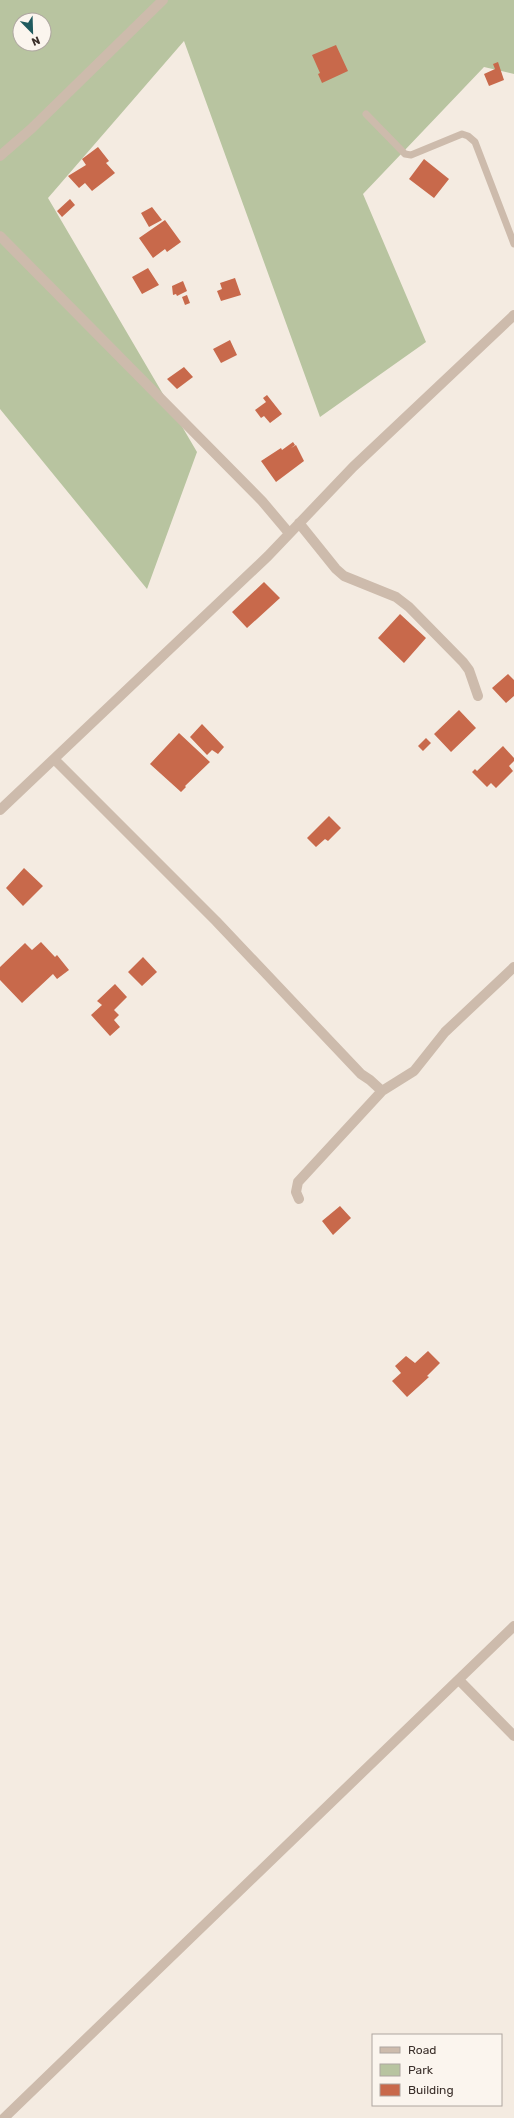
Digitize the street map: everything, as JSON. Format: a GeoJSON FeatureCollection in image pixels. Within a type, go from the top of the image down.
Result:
{"type":"FeatureCollection","features":[{"type":"Feature","properties":{"kind":"street"},"geometry":{"type":"LineString","coordinates":[[0,156],[31,129],[163,0]]}},
{"type":"Feature","properties":{"kind":"street"},"geometry":{"type":"LineString","coordinates":[[0,236],[262,501],[290,533]]}},
{"type":"Feature","properties":{"kind":"street"},"geometry":{"type":"LineString","coordinates":[[0,810],[268,556],[353,467],[514,314]]}},
{"type":"Feature","properties":{"kind":"street"},"geometry":{"type":"LineString","coordinates":[[299,523],[336,569],[344,576],[396,597],[409,607],[464,662],[469,670],[478,696]]}},
{"type":"Feature","properties":{"kind":"street"},"geometry":{"type":"LineString","coordinates":[[54,759],[216,921],[361,1074],[382,1091]]}},
{"type":"Feature","properties":{"kind":"street"},"geometry":{"type":"LineString","coordinates":[[299,1199],[296,1192],[298,1182],[382,1091],[414,1071],[445,1032],[514,967]]}},
{"type":"Feature","properties":{"kind":"street"},"geometry":{"type":"LineString","coordinates":[[4,2118],[514,1626]]}},
{"type":"Feature","properties":{"kind":"street"},"geometry":{"type":"LineString","coordinates":[[459,1680],[514,1736]]}},
{"type":"Feature","properties":{"kind":"lane"},"geometry":{"type":"LineString","coordinates":[[366,114],[405,154],[411,155],[462,134],[468,136],[475,142],[514,244]]}},
{"type":"Feature","properties":{"kind":"green space"},"geometry":{"type":"Polygon","coordinates":[[[0,0],[514,0],[514,74],[484,67],[363,194],[426,342],[320,417],[184,41],[48,198],[197,452],[147,589],[0,409],[0,0]]]}},
{"type":"Feature","properties":{"kind":"building"},"geometry":{"type":"Polygon","coordinates":[[[336,45],[348,71],[322,83],[318,74],[320,73],[312,55],[336,45]]]}},
{"type":"Feature","properties":{"kind":"building"},"geometry":{"type":"Polygon","coordinates":[[[498,62],[504,80],[489,86],[484,74],[495,69],[493,64],[498,62]]]}},
{"type":"Feature","properties":{"kind":"building"},"geometry":{"type":"Polygon","coordinates":[[[98,147],[109,161],[106,163],[115,173],[92,191],[85,183],[79,188],[68,176],[86,165],[82,159],[98,147]]]}},
{"type":"Feature","properties":{"kind":"building"},"geometry":{"type":"Polygon","coordinates":[[[424,159],[449,179],[434,198],[409,179],[424,159]]]}},
{"type":"Feature","properties":{"kind":"building"},"geometry":{"type":"Polygon","coordinates":[[[70,199],[75,205],[62,217],[57,211],[70,199]]]}},
{"type":"Feature","properties":{"kind":"building"},"geometry":{"type":"Polygon","coordinates":[[[152,207],[162,220],[149,227],[141,213],[152,207]]]}},
{"type":"Feature","properties":{"kind":"building"},"geometry":{"type":"Polygon","coordinates":[[[165,220],[181,242],[167,252],[165,249],[153,258],[139,238],[165,220]]]}},
{"type":"Feature","properties":{"kind":"building"},"geometry":{"type":"Polygon","coordinates":[[[148,268],[159,285],[142,294],[132,277],[148,268]]]}},
{"type":"Feature","properties":{"kind":"building"},"geometry":{"type":"Polygon","coordinates":[[[235,278],[241,295],[221,301],[217,291],[222,289],[220,283],[235,278]]]}},
{"type":"Feature","properties":{"kind":"building"},"geometry":{"type":"Polygon","coordinates":[[[183,281],[187,291],[177,296],[176,294],[173,295],[172,286],[183,281]]]}},
{"type":"Feature","properties":{"kind":"building"},"geometry":{"type":"Polygon","coordinates":[[[187,295],[190,303],[185,305],[182,297],[187,295]]]}},
{"type":"Feature","properties":{"kind":"building"},"geometry":{"type":"Polygon","coordinates":[[[230,340],[237,355],[221,363],[213,349],[230,340]]]}},
{"type":"Feature","properties":{"kind":"building"},"geometry":{"type":"Polygon","coordinates":[[[184,367],[193,377],[177,389],[167,379],[184,367]]]}},
{"type":"Feature","properties":{"kind":"building"},"geometry":{"type":"Polygon","coordinates":[[[267,395],[282,414],[270,423],[264,416],[261,418],[255,410],[266,402],[263,398],[267,395]]]}},
{"type":"Feature","properties":{"kind":"building"},"geometry":{"type":"Polygon","coordinates":[[[293,442],[295,445],[291,448],[296,445],[304,461],[276,482],[261,461],[281,448],[282,450],[293,442]]]}},
{"type":"Feature","properties":{"kind":"building"},"geometry":{"type":"Polygon","coordinates":[[[264,582],[280,598],[247,628],[232,612],[264,582]]]}},
{"type":"Feature","properties":{"kind":"building"},"geometry":{"type":"Polygon","coordinates":[[[400,614],[426,638],[404,663],[378,638],[400,614]]]}},
{"type":"Feature","properties":{"kind":"building"},"geometry":{"type":"Polygon","coordinates":[[[508,674],[514,680],[514,696],[506,703],[492,688],[508,674]]]}},
{"type":"Feature","properties":{"kind":"building"},"geometry":{"type":"Polygon","coordinates":[[[459,710],[476,728],[451,752],[434,734],[459,710]]]}},
{"type":"Feature","properties":{"kind":"building"},"geometry":{"type":"Polygon","coordinates":[[[202,724],[224,747],[218,754],[212,750],[207,755],[190,737],[202,724]]]}},
{"type":"Feature","properties":{"kind":"building"},"geometry":{"type":"Polygon","coordinates":[[[179,733],[210,762],[185,786],[186,787],[181,792],[150,764],[179,733]]]}},
{"type":"Feature","properties":{"kind":"building"},"geometry":{"type":"Polygon","coordinates":[[[426,738],[431,743],[423,751],[418,746],[426,738]]]}},
{"type":"Feature","properties":{"kind":"building"},"geometry":{"type":"Polygon","coordinates":[[[503,746],[514,758],[514,761],[509,766],[513,771],[496,788],[491,783],[487,787],[472,772],[475,769],[477,771],[503,746]]]}},
{"type":"Feature","properties":{"kind":"building"},"geometry":{"type":"Polygon","coordinates":[[[329,816],[341,828],[328,841],[325,839],[316,847],[307,838],[329,816]]]}},
{"type":"Feature","properties":{"kind":"building"},"geometry":{"type":"Polygon","coordinates":[[[24,868],[43,886],[23,906],[6,888],[24,868]]]}},
{"type":"Feature","properties":{"kind":"building"},"geometry":{"type":"Polygon","coordinates":[[[41,942],[55,957],[57,955],[69,970],[57,979],[53,974],[22,1003],[0,980],[0,967],[25,943],[32,950],[41,942]]]}},
{"type":"Feature","properties":{"kind":"building"},"geometry":{"type":"Polygon","coordinates":[[[143,957],[157,972],[142,986],[128,972],[143,957]]]}},
{"type":"Feature","properties":{"kind":"building"},"geometry":{"type":"Polygon","coordinates":[[[115,984],[127,997],[114,1010],[119,1015],[114,1020],[120,1027],[110,1036],[91,1015],[102,1005],[97,1001],[115,984]]]}},
{"type":"Feature","properties":{"kind":"building"},"geometry":{"type":"Polygon","coordinates":[[[340,1206],[351,1218],[333,1235],[322,1221],[340,1206]]]}},
{"type":"Feature","properties":{"kind":"building"},"geometry":{"type":"Polygon","coordinates":[[[428,1351],[440,1363],[427,1376],[429,1377],[407,1397],[392,1381],[401,1373],[395,1366],[406,1356],[415,1363],[428,1351]]]}}]}
